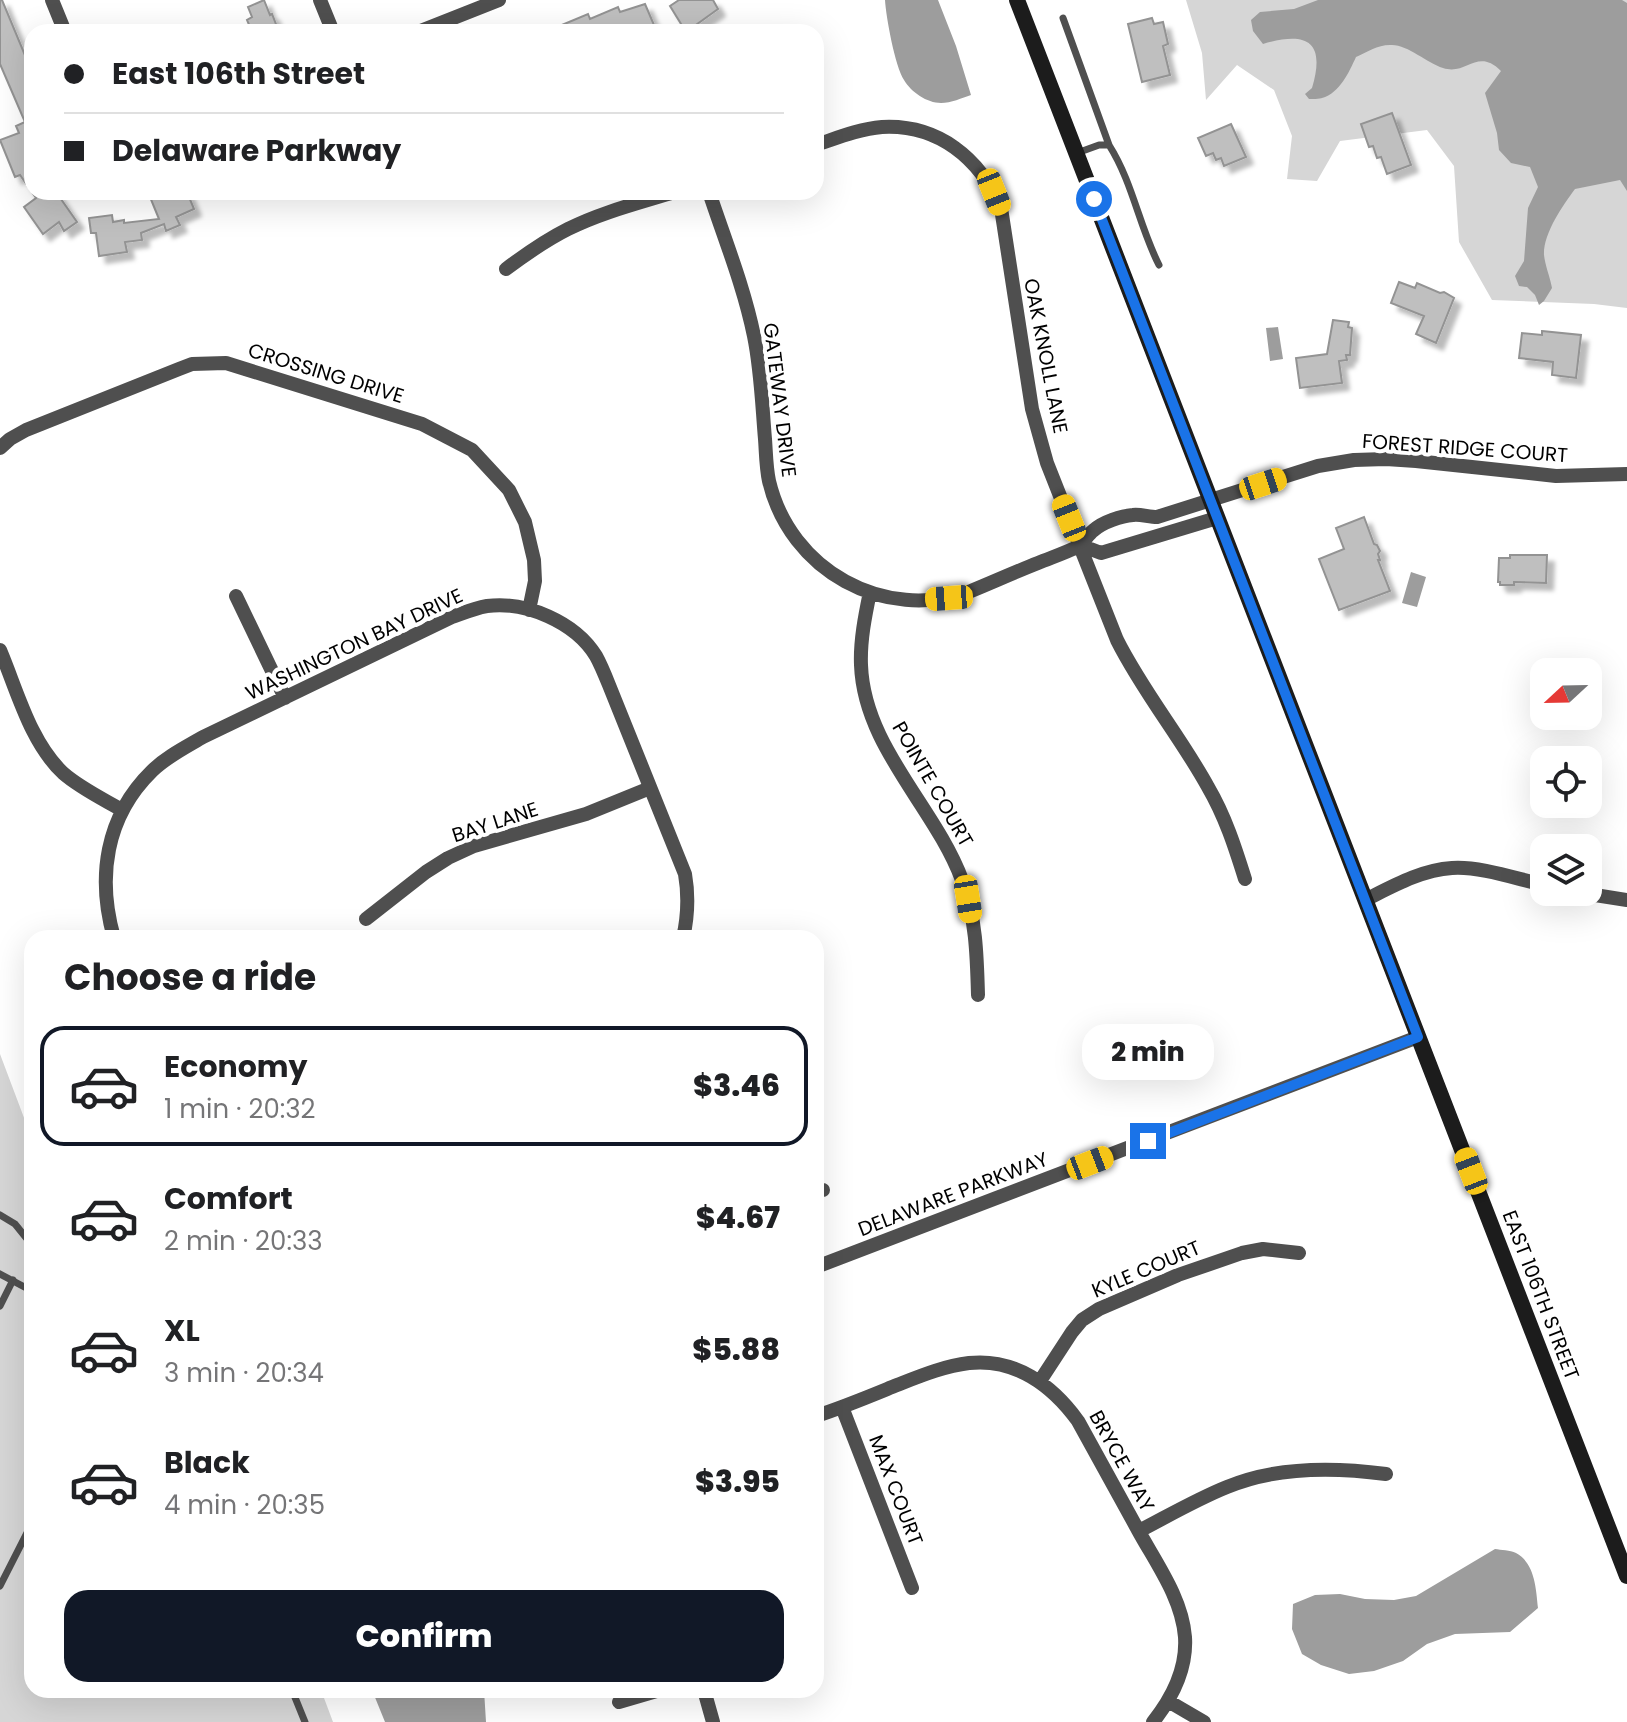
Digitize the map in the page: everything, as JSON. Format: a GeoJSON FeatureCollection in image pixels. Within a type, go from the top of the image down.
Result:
{"type":"FeatureCollection","features":[{"type":"Feature","properties":{"kind":"main road","name":"EAST 106TH STREET"},"geometry":{"type":"LineString","coordinates":[[1017,0],[1627,1576]]}},
{"type":"Feature","properties":{"kind":"street"},"geometry":{"type":"LineString","coordinates":[[52,0],[62,24]]}},
{"type":"Feature","properties":{"kind":"street"},"geometry":{"type":"LineString","coordinates":[[320,0],[330,24]]}},
{"type":"Feature","properties":{"kind":"street"},"geometry":{"type":"LineString","coordinates":[[438,24],[499,0]]}},
{"type":"Feature","properties":{"kind":"street","name":"OAK KNOLL LANE"},"geometry":{"type":"LineString","coordinates":[[824,142],[881,127],[915,130],[952,145],[967,156],[994,192],[1001,208],[1032,409],[1047,463],[1124,654],[1209,788],[1231,837],[1245,879]]}},
{"type":"Feature","properties":{"kind":"street"},"geometry":{"type":"LineString","coordinates":[[506,269],[571,227],[649,200]]}},
{"type":"Feature","properties":{"kind":"street","name":"GATEWAY DRIVE"},"geometry":{"type":"LineString","coordinates":[[712,200],[754,337],[769,480],[775,501],[795,538],[815,560],[841,580],[887,598],[949,598],[1080,545],[1094,530],[1109,521],[1133,515],[1157,517],[1210,501]]}},
{"type":"Feature","properties":{"kind":"street","name":"CROSSING DRIVE"},"geometry":{"type":"LineString","coordinates":[[0,448],[26,430],[192,364],[226,363],[267,375],[422,424],[472,450],[509,490],[525,522],[531,539],[535,581],[529,610]]}},
{"type":"Feature","properties":{"kind":"street","name":"FOREST RIDGE COURT"},"geometry":{"type":"LineString","coordinates":[[1210,501],[1318,466],[1354,460],[1416,461],[1556,476],[1627,474]]}},
{"type":"Feature","properties":{"kind":"street","name":"GATEWAY DRIVE"},"geometry":{"type":"LineString","coordinates":[[1080,545],[1101,553],[1217,518]]}},
{"type":"Feature","properties":{"kind":"street","name":"POINTE COURT"},"geometry":{"type":"LineString","coordinates":[[870,592],[862,637],[864,689],[880,735],[945,842],[962,880],[975,942],[978,995]]}},
{"type":"Feature","properties":{"kind":"street"},"geometry":{"type":"LineString","coordinates":[[236,596],[285,698]]}},
{"type":"Feature","properties":{"kind":"street","name":"WASHINGTON BAY DRIVE"},"geometry":{"type":"LineString","coordinates":[[112,930],[105,892],[109,841],[122,810],[153,770],[175,753],[471,610],[510,606],[529,610],[562,624],[580,637],[595,655],[685,874],[688,905],[684,930]]}},
{"type":"Feature","properties":{"kind":"street"},"geometry":{"type":"LineString","coordinates":[[0,650],[43,750],[81,786],[122,810]]}},
{"type":"Feature","properties":{"kind":"street","name":"BAY LANE"},"geometry":{"type":"LineString","coordinates":[[366,919],[426,872],[474,846],[586,814],[650,788]]}},
{"type":"Feature","properties":{"kind":"street"},"geometry":{"type":"LineString","coordinates":[[1365,900],[1413,877],[1455,867],[1530,882]]}},
{"type":"Feature","properties":{"kind":"street"},"geometry":{"type":"LineString","coordinates":[[1602,896],[1627,900]]}},
{"type":"Feature","properties":{"kind":"street","name":"DELAWARE PARKWAY"},"geometry":{"type":"LineString","coordinates":[[824,1264],[1418,1037]]}},
{"type":"Feature","properties":{"kind":"street","name":"KYLE COURT"},"geometry":{"type":"LineString","coordinates":[[1040,1381],[1072,1332],[1082,1320],[1099,1309],[1178,1275],[1242,1253],[1263,1249],[1299,1253]]}},
{"type":"Feature","properties":{"kind":"street","name":"BRYCE WAY"},"geometry":{"type":"LineString","coordinates":[[824,1413],[945,1368],[970,1363],[991,1363],[1013,1368],[1040,1381],[1066,1405],[1078,1421],[1176,1601],[1185,1639],[1183,1661],[1168,1701],[1153,1722]]}},
{"type":"Feature","properties":{"kind":"street","name":"MAX COURT"},"geometry":{"type":"LineString","coordinates":[[842,1407],[912,1588]]}},
{"type":"Feature","properties":{"kind":"street"},"geometry":{"type":"LineString","coordinates":[[1139,1531],[1229,1486],[1265,1476],[1314,1470],[1386,1474]]}},
{"type":"Feature","properties":{"kind":"street"},"geometry":{"type":"LineString","coordinates":[[619,1702],[633,1698]]}},
{"type":"Feature","properties":{"kind":"street"},"geometry":{"type":"LineString","coordinates":[[706,1698],[713,1722]]}},
{"type":"Feature","properties":{"kind":"street"},"geometry":{"type":"LineString","coordinates":[[1168,1701],[1204,1722]]}},
{"type":"Feature","properties":{"kind":"lane"},"geometry":{"type":"LineString","coordinates":[[1063,18],[1109,145],[1124,173],[1159,265]]}},
{"type":"Feature","properties":{"kind":"lane"},"geometry":{"type":"LineString","coordinates":[[1077,153],[1099,145],[1109,145]]}},
{"type":"Feature","properties":{"kind":"lane"},"geometry":{"type":"LineString","coordinates":[[0,1215],[15,1224],[24,1235]]}},
{"type":"Feature","properties":{"kind":"lane"},"geometry":{"type":"LineString","coordinates":[[0,1274],[24,1286]]}},
{"type":"Feature","properties":{"kind":"lane"},"geometry":{"type":"LineString","coordinates":[[0,1306],[13,1280]]}},
{"type":"Feature","properties":{"kind":"lane"},"geometry":{"type":"LineString","coordinates":[[0,1586],[24,1539]]}},
{"type":"Feature","properties":{"kind":"lane"},"geometry":{"type":"LineString","coordinates":[[295,1698],[305,1722]]}},
{"type":"Feature","properties":{"kind":"shaded area"},"geometry":{"type":"Polygon","coordinates":[[[885,0],[938,0],[971,95],[936,103],[911,89],[897,64],[885,0]]]}},
{"type":"Feature","properties":{"kind":"shaded area"},"geometry":{"type":"Polygon","coordinates":[[[1186,0],[1627,0],[1627,308],[1492,300],[1459,242],[1454,166],[1427,130],[1340,141],[1317,181],[1287,179],[1292,136],[1274,90],[1237,65],[1206,100],[1202,53],[1186,0]]]}},
{"type":"Feature","properties":{"kind":"shaded area"},"geometry":{"type":"Polygon","coordinates":[[[1318,0],[1622,0],[1627,3],[1627,191],[1620,180],[1575,189],[1547,238],[1544,255],[1552,288],[1539,305],[1527,287],[1519,286],[1515,276],[1524,261],[1528,208],[1538,187],[1530,167],[1511,163],[1499,150],[1485,93],[1501,71],[1485,62],[1443,68],[1404,48],[1387,45],[1356,57],[1334,92],[1309,99],[1305,94],[1312,88],[1316,72],[1314,50],[1302,40],[1278,40],[1263,44],[1253,31],[1251,20],[1260,12],[1294,9],[1318,0]]]}},
{"type":"Feature","properties":{"kind":"shaded area"},"geometry":{"type":"Polygon","coordinates":[[[1278,327],[1283,359],[1270,361],[1266,328],[1278,327]]]}},
{"type":"Feature","properties":{"kind":"shaded area"},"geometry":{"type":"Polygon","coordinates":[[[1411,572],[1426,577],[1417,607],[1402,603],[1411,572]]]}},
{"type":"Feature","properties":{"kind":"shaded area"},"geometry":{"type":"Polygon","coordinates":[[[0,1054],[24,1118],[24,1698],[324,1698],[333,1722],[0,1722],[0,1054]]]}},
{"type":"Feature","properties":{"kind":"shaded area"},"geometry":{"type":"Polygon","coordinates":[[[1495,1549],[1514,1552],[1522,1557],[1531,1570],[1535,1585],[1538,1608],[1510,1632],[1455,1634],[1427,1644],[1403,1661],[1374,1671],[1349,1674],[1321,1665],[1302,1654],[1292,1629],[1293,1604],[1315,1595],[1340,1594],[1394,1600],[1416,1596],[1495,1549]]]}},
{"type":"Feature","properties":{"kind":"shaded area"},"geometry":{"type":"Polygon","coordinates":[[[375,1698],[484,1698],[486,1722],[385,1722],[375,1698]]]}},
{"type":"Feature","properties":{"kind":"building"},"geometry":{"type":"Polygon","coordinates":[[[2,0],[24,53],[24,120],[0,64],[2,0]]]}},
{"type":"Feature","properties":{"kind":"building"},"geometry":{"type":"Polygon","coordinates":[[[264,0],[276,24],[249,24],[247,20],[252,17],[248,7],[264,0]]]}},
{"type":"Feature","properties":{"kind":"building"},"geometry":{"type":"Polygon","coordinates":[[[679,0],[713,0],[718,9],[697,24],[681,24],[670,6],[679,0]]]}},
{"type":"Feature","properties":{"kind":"building"},"geometry":{"type":"Polygon","coordinates":[[[645,4],[654,24],[564,24],[588,14],[590,19],[618,7],[620,12],[645,4]]]}},
{"type":"Feature","properties":{"kind":"building"},"geometry":{"type":"Polygon","coordinates":[[[1152,18],[1154,24],[1163,22],[1168,44],[1163,46],[1170,75],[1142,82],[1128,24],[1152,18]]]}},
{"type":"Feature","properties":{"kind":"building"},"geometry":{"type":"Polygon","coordinates":[[[1392,113],[1411,165],[1387,174],[1381,157],[1377,158],[1373,146],[1369,147],[1361,124],[1392,113]]]}},
{"type":"Feature","properties":{"kind":"building"},"geometry":{"type":"Polygon","coordinates":[[[24,122],[24,181],[20,175],[15,177],[0,140],[19,133],[16,126],[24,122]]]}},
{"type":"Feature","properties":{"kind":"building"},"geometry":{"type":"Polygon","coordinates":[[[1231,124],[1246,157],[1224,166],[1221,158],[1216,160],[1213,153],[1206,156],[1198,138],[1231,124]]]}},
{"type":"Feature","properties":{"kind":"building"},"geometry":{"type":"Polygon","coordinates":[[[33,200],[62,200],[77,222],[64,231],[59,222],[43,234],[24,207],[33,200]]]}},
{"type":"Feature","properties":{"kind":"building"},"geometry":{"type":"Polygon","coordinates":[[[151,200],[190,200],[194,209],[176,217],[180,225],[166,231],[164,224],[141,233],[142,240],[125,242],[127,252],[99,256],[96,233],[91,233],[89,218],[112,215],[113,222],[124,220],[124,223],[159,219],[151,200]]]}},
{"type":"Feature","properties":{"kind":"building"},"geometry":{"type":"Polygon","coordinates":[[[1399,282],[1415,288],[1417,283],[1454,298],[1436,343],[1416,334],[1424,316],[1391,303],[1399,282]]]}},
{"type":"Feature","properties":{"kind":"building"},"geometry":{"type":"Polygon","coordinates":[[[1333,320],[1349,322],[1348,327],[1352,328],[1350,355],[1346,355],[1347,360],[1339,361],[1342,383],[1300,388],[1296,358],[1327,354],[1333,320]]]}},
{"type":"Feature","properties":{"kind":"building"},"geometry":{"type":"Polygon","coordinates":[[[1542,331],[1581,335],[1576,378],[1552,375],[1553,362],[1519,358],[1522,333],[1542,335],[1542,331]]]}},
{"type":"Feature","properties":{"kind":"building"},"geometry":{"type":"Polygon","coordinates":[[[1364,517],[1374,544],[1380,551],[1378,560],[1390,591],[1339,610],[1319,559],[1344,549],[1336,528],[1364,517]]]}},
{"type":"Feature","properties":{"kind":"building"},"geometry":{"type":"Polygon","coordinates":[[[1510,555],[1547,555],[1546,583],[1500,585],[1499,558],[1510,558],[1510,555]]]}},
{"type":"Feature","properties":{"kind":"route"},"geometry":{"type":"LineString","coordinates":[[1094,199],[1418,1037],[1148,1141]]}}]}
